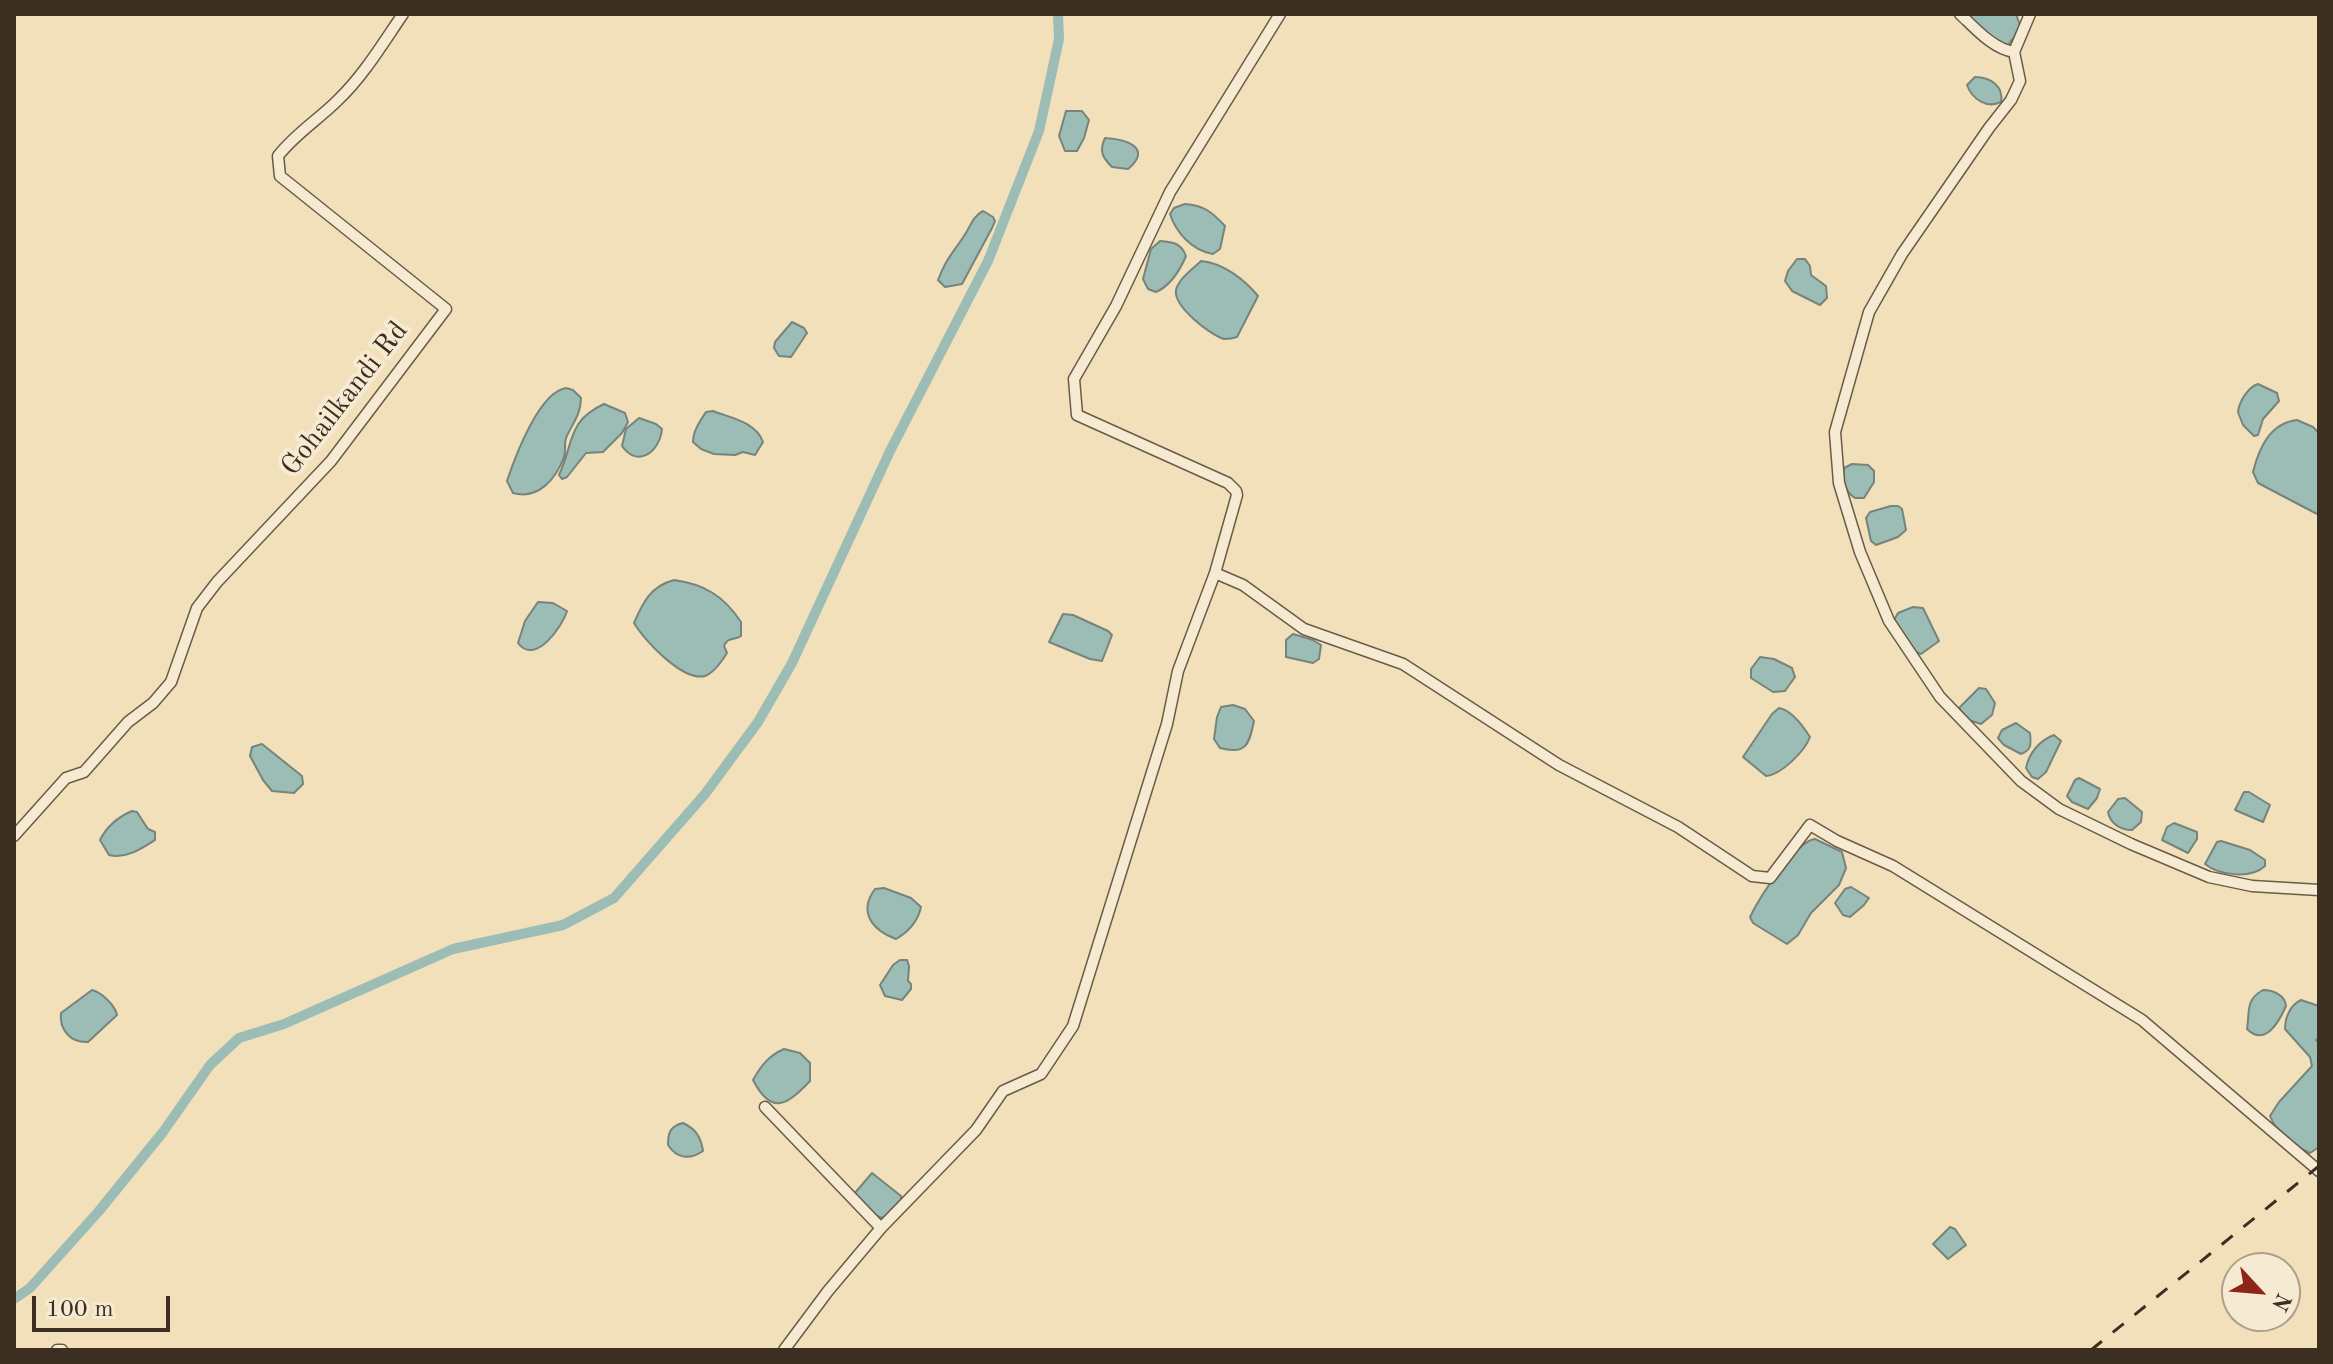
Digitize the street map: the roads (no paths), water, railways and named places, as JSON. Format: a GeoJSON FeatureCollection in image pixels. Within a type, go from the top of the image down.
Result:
{"type":"FeatureCollection","features":[{"type":"Feature","properties":{"kind":"street","name":"Gohailkandi Rd"},"geometry":{"type":"LineString","coordinates":[[14,836],[66,778],[84,772],[128,722],[153,703],[171,682],[197,608],[217,582],[331,461],[446,309],[280,176],[278,156],[361,75],[403,14]]}},
{"type":"Feature","properties":{"kind":"street"},"geometry":{"type":"LineString","coordinates":[[784,1350],[881,1228],[976,1130],[1003,1091],[1041,1074],[1073,1026],[1167,724],[1178,671],[1215,573],[1236,491],[1228,483],[1077,415],[1074,379],[1116,306],[1170,192],[1280,14]]}},
{"type":"Feature","properties":{"kind":"street"},"geometry":{"type":"LineString","coordinates":[[1960,14],[2005,51],[2014,52]]}},
{"type":"Feature","properties":{"kind":"street"},"geometry":{"type":"LineString","coordinates":[[2030,14],[2014,52],[2020,81],[2011,100],[1902,254],[1869,312],[1860,340],[1835,432],[1839,483],[1860,552],[1889,621],[1940,697],[2004,765],[2059,809],[2209,877],[2252,886],[2319,890]]}},
{"type":"Feature","properties":{"kind":"street"},"geometry":{"type":"LineString","coordinates":[[1215,573],[1243,585],[1304,629],[1403,664],[1559,765],[1678,827],[1752,876],[1770,878],[1810,825],[1893,866],[2142,1020],[2319,1171]]}},
{"type":"Feature","properties":{"kind":"street"},"geometry":{"type":"LineString","coordinates":[[765,1107],[881,1228]]}},
{"type":"Feature","properties":{"kind":"water"},"geometry":{"type":"Polygon","coordinates":[[[1967,14],[2016,14],[2021,28],[2008,45],[1991,37],[1967,14]]]}},
{"type":"Feature","properties":{"kind":"water"},"geometry":{"type":"Polygon","coordinates":[[[1975,77],[1995,84],[2000,91],[2001,102],[1990,104],[1976,98],[1967,85],[1975,77]]]}},
{"type":"Feature","properties":{"kind":"water"},"geometry":{"type":"Polygon","coordinates":[[[1066,111],[1082,111],[1089,120],[1077,151],[1065,151],[1059,136],[1066,111]]]}},
{"type":"Feature","properties":{"kind":"water"},"geometry":{"type":"Polygon","coordinates":[[[1105,138],[1127,142],[1137,150],[1138,155],[1128,169],[1112,167],[1106,160],[1102,154],[1105,138]]]}},
{"type":"Feature","properties":{"kind":"water"},"geometry":{"type":"Polygon","coordinates":[[[1185,204],[1208,210],[1225,226],[1220,249],[1213,254],[1192,245],[1176,228],[1170,214],[1174,208],[1185,204]]]}},
{"type":"Feature","properties":{"kind":"water"},"geometry":{"type":"Polygon","coordinates":[[[983,211],[993,217],[992,228],[962,284],[945,287],[938,280],[944,267],[974,219],[983,211]]]}},
{"type":"Feature","properties":{"kind":"water"},"geometry":{"type":"Polygon","coordinates":[[[1160,241],[1176,244],[1186,256],[1174,277],[1156,292],[1148,289],[1143,279],[1151,249],[1160,241]]]}},
{"type":"Feature","properties":{"kind":"water"},"geometry":{"type":"Polygon","coordinates":[[[1797,259],[1805,259],[1811,275],[1826,286],[1827,298],[1820,305],[1792,291],[1785,281],[1797,259]]]}},
{"type":"Feature","properties":{"kind":"water"},"geometry":{"type":"Polygon","coordinates":[[[1201,261],[1232,273],[1258,296],[1237,337],[1224,339],[1210,332],[1180,304],[1176,290],[1201,261]]]}},
{"type":"Feature","properties":{"kind":"water"},"geometry":{"type":"Polygon","coordinates":[[[792,322],[807,333],[791,357],[779,356],[774,348],[775,342],[792,322]]]}},
{"type":"Feature","properties":{"kind":"water"},"geometry":{"type":"Polygon","coordinates":[[[2258,384],[2277,393],[2279,401],[2263,419],[2258,435],[2254,436],[2243,425],[2238,412],[2245,395],[2258,384]]]}},
{"type":"Feature","properties":{"kind":"water"},"geometry":{"type":"Polygon","coordinates":[[[566,388],[581,398],[581,404],[566,438],[561,465],[545,486],[530,493],[513,493],[507,481],[529,427],[547,401],[566,388]]]}},
{"type":"Feature","properties":{"kind":"water"},"geometry":{"type":"Polygon","coordinates":[[[604,404],[625,413],[628,422],[622,433],[603,452],[586,453],[562,479],[559,475],[577,425],[604,404]]]}},
{"type":"Feature","properties":{"kind":"water"},"geometry":{"type":"Polygon","coordinates":[[[713,411],[742,422],[760,435],[763,442],[755,455],[743,452],[735,455],[714,454],[693,442],[701,419],[706,412],[713,411]]]}},
{"type":"Feature","properties":{"kind":"water"},"geometry":{"type":"Polygon","coordinates":[[[639,418],[662,429],[653,450],[641,457],[628,453],[622,446],[626,429],[639,418]]]}},
{"type":"Feature","properties":{"kind":"water"},"geometry":{"type":"Polygon","coordinates":[[[2297,420],[2319,433],[2319,515],[2258,483],[2253,472],[2267,438],[2280,426],[2297,420]]]}},
{"type":"Feature","properties":{"kind":"water"},"geometry":{"type":"Polygon","coordinates":[[[1852,464],[1868,465],[1874,471],[1874,482],[1864,498],[1855,498],[1845,485],[1844,468],[1852,464]]]}},
{"type":"Feature","properties":{"kind":"water"},"geometry":{"type":"Polygon","coordinates":[[[1891,506],[1902,509],[1906,530],[1898,537],[1876,545],[1871,541],[1866,518],[1870,512],[1891,506]]]}},
{"type":"Feature","properties":{"kind":"water"},"geometry":{"type":"Polygon","coordinates":[[[674,580],[712,593],[728,605],[741,622],[741,636],[727,641],[724,646],[727,653],[705,676],[686,673],[676,666],[655,649],[634,623],[649,596],[659,586],[674,580]]]}},
{"type":"Feature","properties":{"kind":"water"},"geometry":{"type":"Polygon","coordinates":[[[538,602],[553,603],[567,611],[547,642],[532,650],[525,649],[518,643],[525,621],[538,602]]]}},
{"type":"Feature","properties":{"kind":"water"},"geometry":{"type":"Polygon","coordinates":[[[1913,607],[1923,608],[1939,641],[1921,654],[1913,651],[1894,620],[1898,613],[1913,607]]]}},
{"type":"Feature","properties":{"kind":"water"},"geometry":{"type":"Polygon","coordinates":[[[1063,614],[1073,615],[1112,635],[1102,661],[1049,642],[1063,614]]]}},
{"type":"Feature","properties":{"kind":"water"},"geometry":{"type":"Polygon","coordinates":[[[1293,634],[1321,645],[1319,659],[1313,663],[1286,657],[1286,640],[1293,634]]]}},
{"type":"Feature","properties":{"kind":"water"},"geometry":{"type":"Polygon","coordinates":[[[1760,657],[1774,659],[1792,668],[1795,677],[1785,691],[1773,692],[1751,678],[1751,669],[1760,657]]]}},
{"type":"Feature","properties":{"kind":"water"},"geometry":{"type":"Polygon","coordinates":[[[1979,688],[1986,689],[1995,703],[1992,715],[1981,724],[1966,719],[1959,708],[1979,688]]]}},
{"type":"Feature","properties":{"kind":"water"},"geometry":{"type":"Polygon","coordinates":[[[1233,705],[1245,709],[1254,721],[1245,746],[1229,750],[1220,748],[1214,739],[1221,707],[1233,705]]]}},
{"type":"Feature","properties":{"kind":"water"},"geometry":{"type":"Polygon","coordinates":[[[1779,708],[1793,715],[1810,737],[1792,761],[1766,776],[1743,757],[1779,708]]]}},
{"type":"Feature","properties":{"kind":"water"},"geometry":{"type":"Polygon","coordinates":[[[2016,723],[2030,733],[2030,746],[2021,754],[1998,738],[2002,730],[2016,723]]]}},
{"type":"Feature","properties":{"kind":"water"},"geometry":{"type":"Polygon","coordinates":[[[2054,735],[2061,741],[2046,772],[2038,779],[2032,777],[2026,768],[2032,752],[2054,735]]]}},
{"type":"Feature","properties":{"kind":"water"},"geometry":{"type":"Polygon","coordinates":[[[262,744],[302,776],[303,784],[294,793],[272,791],[263,780],[250,756],[252,747],[262,744]]]}},
{"type":"Feature","properties":{"kind":"water"},"geometry":{"type":"Polygon","coordinates":[[[2079,778],[2100,789],[2088,809],[2072,802],[2067,796],[2079,778]]]}},
{"type":"Feature","properties":{"kind":"water"},"geometry":{"type":"Polygon","coordinates":[[[2244,792],[2270,805],[2263,822],[2235,810],[2244,792]]]}},
{"type":"Feature","properties":{"kind":"water"},"geometry":{"type":"Polygon","coordinates":[[[2125,798],[2142,812],[2141,822],[2132,830],[2116,825],[2108,812],[2118,799],[2125,798]]]}},
{"type":"Feature","properties":{"kind":"water"},"geometry":{"type":"Polygon","coordinates":[[[132,811],[137,812],[148,829],[155,832],[155,840],[127,854],[109,855],[100,840],[113,822],[132,811]]]}},
{"type":"Feature","properties":{"kind":"water"},"geometry":{"type":"Polygon","coordinates":[[[2174,823],[2197,832],[2197,839],[2188,853],[2162,840],[2167,827],[2174,823]]]}},
{"type":"Feature","properties":{"kind":"water"},"geometry":{"type":"Polygon","coordinates":[[[1815,839],[1842,852],[1846,868],[1839,885],[1811,913],[1798,935],[1787,944],[1753,923],[1750,917],[1788,860],[1807,842],[1815,839]]]}},
{"type":"Feature","properties":{"kind":"water"},"geometry":{"type":"Polygon","coordinates":[[[2217,842],[2250,850],[2265,860],[2265,866],[2244,874],[2211,868],[2205,864],[2217,842]]]}},
{"type":"Feature","properties":{"kind":"water"},"geometry":{"type":"Polygon","coordinates":[[[1851,887],[1869,898],[1850,917],[1843,915],[1835,903],[1845,889],[1851,887]]]}},
{"type":"Feature","properties":{"kind":"water"},"geometry":{"type":"Polygon","coordinates":[[[884,888],[911,898],[921,907],[912,926],[896,939],[880,931],[868,913],[870,897],[875,889],[884,888]]]}},
{"type":"Feature","properties":{"kind":"water"},"geometry":{"type":"Polygon","coordinates":[[[900,960],[907,960],[908,981],[911,984],[911,989],[902,1000],[885,996],[880,985],[900,960]]]}},
{"type":"Feature","properties":{"kind":"water"},"geometry":{"type":"Polygon","coordinates":[[[92,990],[114,1007],[117,1015],[88,1042],[82,1042],[71,1038],[64,1030],[61,1013],[92,990]]]}},
{"type":"Feature","properties":{"kind":"water"},"geometry":{"type":"Polygon","coordinates":[[[2263,990],[2278,994],[2286,1006],[2271,1030],[2260,1035],[2247,1029],[2251,1002],[2263,990]]]}},
{"type":"Feature","properties":{"kind":"water"},"geometry":{"type":"Polygon","coordinates":[[[2301,1000],[2319,1006],[2319,1038],[2316,1040],[2319,1043],[2319,1147],[2310,1153],[2286,1138],[2270,1116],[2312,1066],[2310,1057],[2285,1029],[2289,1012],[2301,1000]]]}},
{"type":"Feature","properties":{"kind":"water"},"geometry":{"type":"Polygon","coordinates":[[[784,1049],[800,1053],[810,1063],[810,1081],[787,1101],[774,1103],[760,1092],[753,1080],[766,1062],[784,1049]]]}},
{"type":"Feature","properties":{"kind":"water"},"geometry":{"type":"Polygon","coordinates":[[[683,1123],[695,1131],[701,1142],[703,1151],[693,1156],[684,1157],[668,1145],[671,1131],[683,1123]]]}},
{"type":"Feature","properties":{"kind":"water"},"geometry":{"type":"Polygon","coordinates":[[[872,1173],[901,1196],[901,1200],[883,1218],[873,1215],[854,1194],[872,1173]]]}},
{"type":"Feature","properties":{"kind":"water"},"geometry":{"type":"Polygon","coordinates":[[[1950,1227],[1955,1229],[1966,1245],[1948,1259],[1933,1244],[1950,1227]]]}},
{"type":"Feature","properties":{"kind":"waterway"},"geometry":{"type":"LineString","coordinates":[[14,1299],[30,1288],[99,1211],[163,1132],[210,1065],[239,1038],[284,1024],[453,949],[563,925],[614,898],[705,794],[758,722],[792,663],[890,451],[988,261],[1039,131],[1059,39],[1058,14]]}},
{"type":"Feature","properties":{"kind":"railway"},"geometry":{"type":"LineString","coordinates":[[2091,1350],[2319,1166]]}}]}
